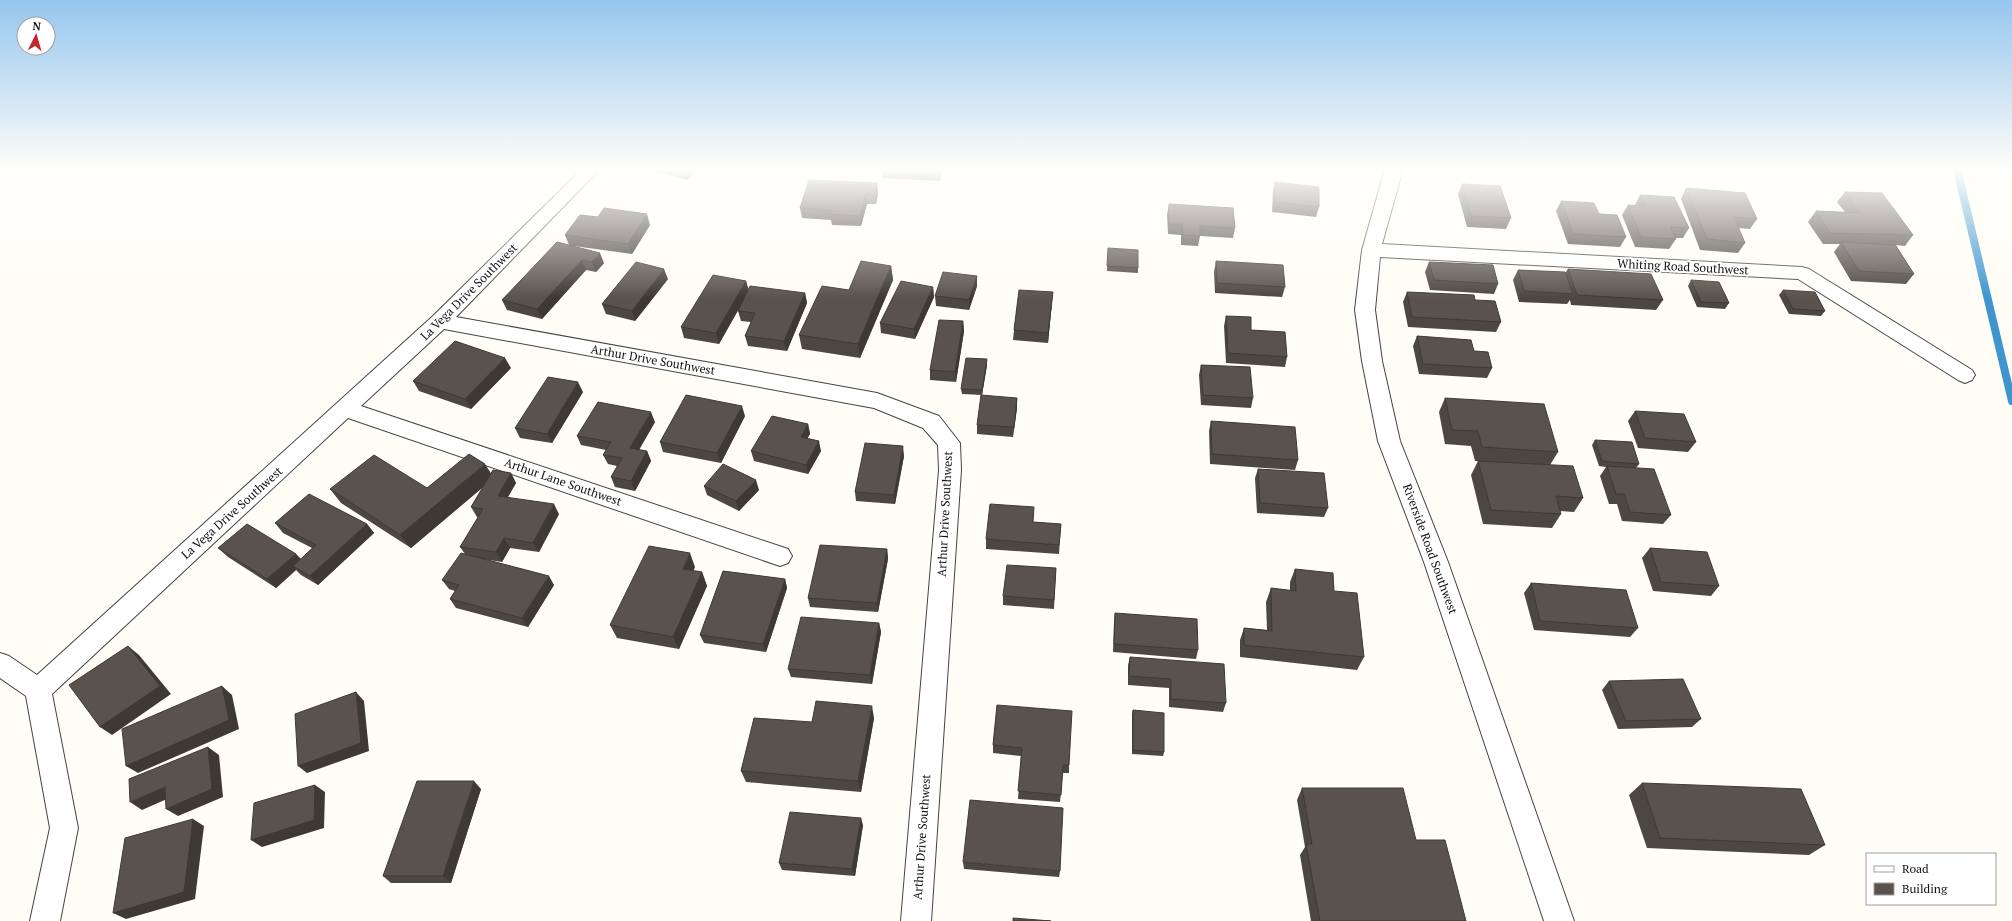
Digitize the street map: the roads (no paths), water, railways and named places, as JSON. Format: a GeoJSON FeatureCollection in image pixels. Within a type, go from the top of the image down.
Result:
{"type":"FeatureCollection","features":[{"type":"Feature","properties":{"kind":"street","name":"La Vega Drive Southwest"},"geometry":{"type":"LineString","coordinates":[[38,690],[346,409],[440,321],[550,212]]}},
{"type":"Feature","properties":{"kind":"street","name":"Riverside Road Southwest"},"geometry":{"type":"LineString","coordinates":[[1382,212],[1371,250],[1365,310],[1372,361],[1389,441],[1436,562],[1558,921]]}},
{"type":"Feature","properties":{"kind":"street","name":"Whiting Road Southwest"},"geometry":{"type":"LineString","coordinates":[[1371,250],[1802,273],[1966,375]]}},
{"type":"Feature","properties":{"kind":"street","name":"Arthur Drive Southwest"},"geometry":{"type":"LineString","coordinates":[[440,321],[877,401],[931,422],[949,443],[950,470],[916,921]]}},
{"type":"Feature","properties":{"kind":"street","name":"Arthur Lane Southwest"},"geometry":{"type":"LineString","coordinates":[[346,409],[780,556]]}},
{"type":"Feature","properties":{"kind":"street"},"geometry":{"type":"LineString","coordinates":[[0,664],[38,690],[64,828],[45,921]]}},
{"type":"Feature","properties":{"kind":"waterway"},"geometry":{"type":"LineString","coordinates":[[1967,212],[2012,401]]}}]}
